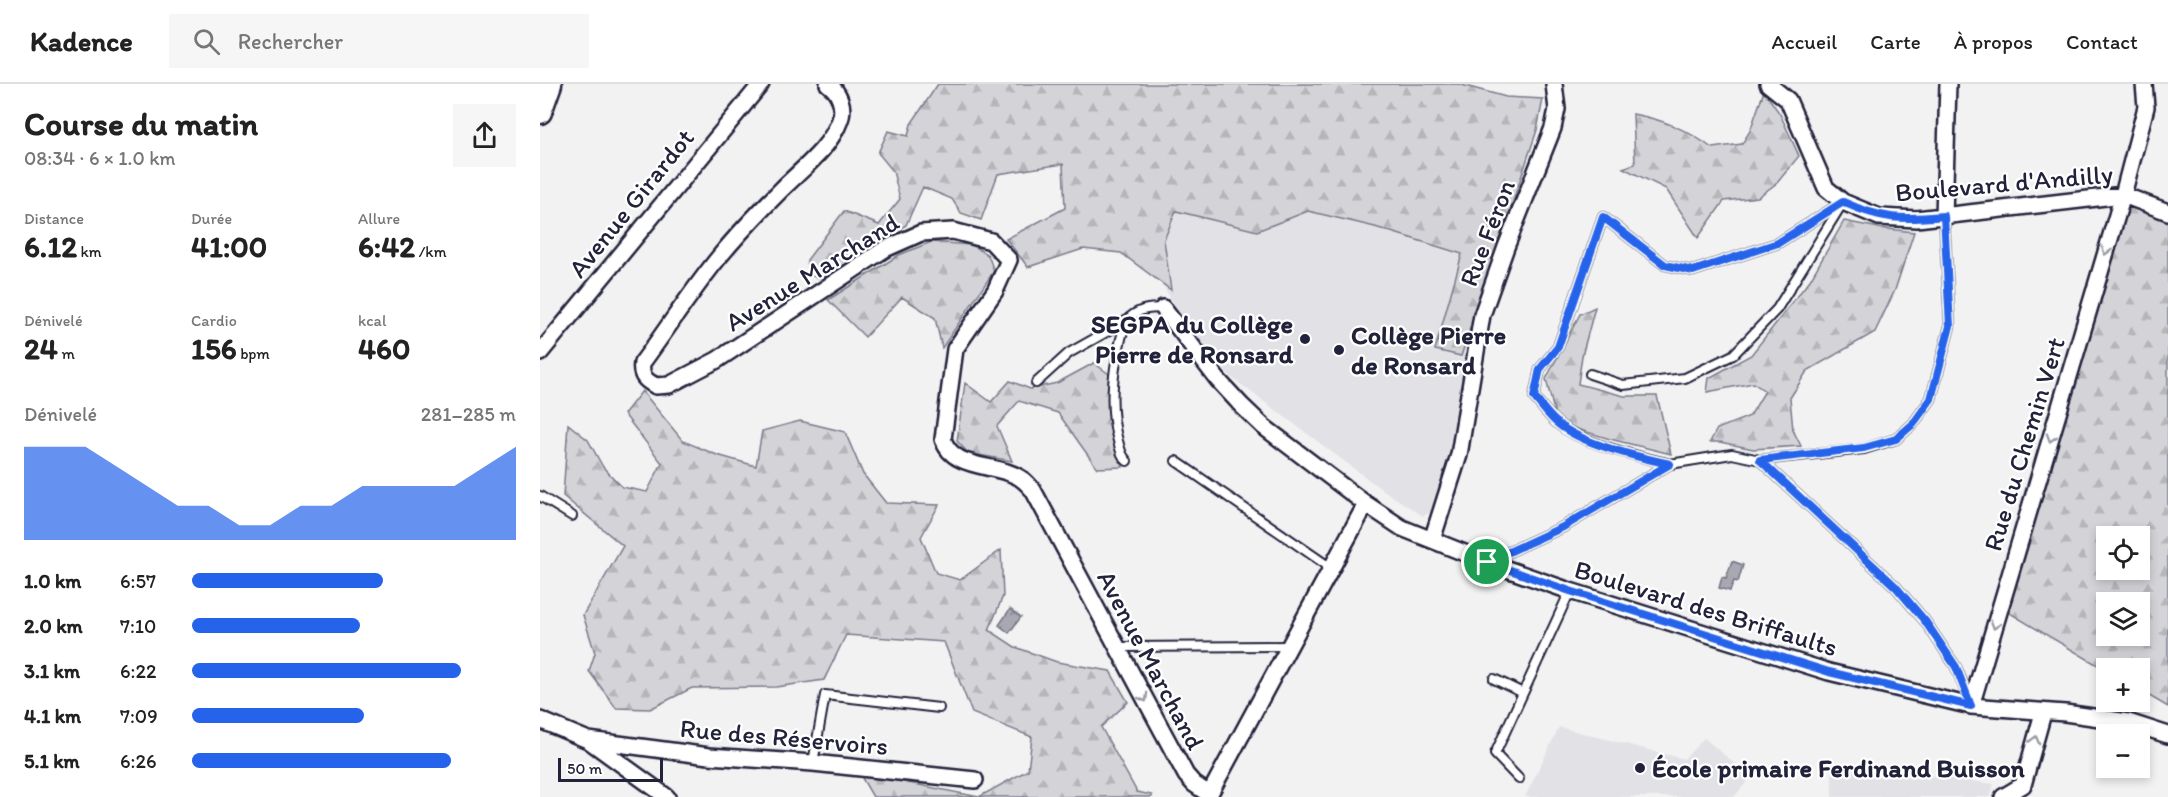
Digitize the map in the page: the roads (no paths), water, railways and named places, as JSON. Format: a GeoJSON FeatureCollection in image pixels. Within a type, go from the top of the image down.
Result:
{"type":"FeatureCollection","features":[{"type":"Feature","properties":{"kind":"main road"},"geometry":{"type":"LineString","coordinates":[[540,112],[550,84]]}},
{"type":"Feature","properties":{"kind":"street","name":"Avenue Girardot"},"geometry":{"type":"LineString","coordinates":[[540,353],[761,84]]}},
{"type":"Feature","properties":{"kind":"street"},"geometry":{"type":"LineString","coordinates":[[750,96],[775,84]]}},
{"type":"Feature","properties":{"kind":"street","name":"Avenue Marchand"},"geometry":{"type":"LineString","coordinates":[[828,84],[833,88],[842,106],[841,118],[828,143],[775,196],[720,257],[642,363],[643,377],[656,386],[669,385],[683,379],[717,360],[885,249],[921,233],[953,231],[991,241],[1009,260],[996,291],[955,349],[945,445],[959,459],[1022,479],[1033,490],[1186,775],[1210,796]]}},
{"type":"Feature","properties":{"kind":"street","name":"Rue Féron"},"geometry":{"type":"LineString","coordinates":[[1432,540],[1459,455],[1482,315],[1553,128],[1557,110],[1554,84]]}},
{"type":"Feature","properties":{"kind":"street","name":"Boulevard d'Andilly"},"geometry":{"type":"LineString","coordinates":[[1768,84],[1788,100],[1826,188],[1843,202],[1880,217],[1917,219],[2123,195],[2168,212]]}},
{"type":"Feature","properties":{"kind":"street"},"geometry":{"type":"LineString","coordinates":[[1944,216],[1948,84]]}},
{"type":"Feature","properties":{"kind":"street","name":"Rue du Chemin Vert"},"geometry":{"type":"LineString","coordinates":[[1971,706],[2123,195],[2146,107],[2144,84]]}},
{"type":"Feature","properties":{"kind":"street","name":"Boulevard des Briffaults"},"geometry":{"type":"LineString","coordinates":[[1163,308],[1218,380],[1264,427],[1401,528],[1487,562],[1570,591],[1829,672],[1971,706],[2066,713],[2128,722],[2168,735]]}},
{"type":"Feature","properties":{"kind":"street"},"geometry":{"type":"LineString","coordinates":[[1210,796],[1332,568],[1362,501]]}},
{"type":"Feature","properties":{"kind":"street"},"geometry":{"type":"LineString","coordinates":[[2003,797],[2023,786],[2043,713]]}},
{"type":"Feature","properties":{"kind":"street"},"geometry":{"type":"LineString","coordinates":[[540,720],[588,740],[667,797]]}},
{"type":"Feature","properties":{"kind":"street","name":"Rue des Réservoirs"},"geometry":{"type":"LineString","coordinates":[[588,740],[709,756],[975,780]]}},
{"type":"Feature","properties":{"kind":"lane"},"geometry":{"type":"LineString","coordinates":[[1590,374],[1623,385],[1685,378],[1733,355],[1777,309],[1843,202]]}},
{"type":"Feature","properties":{"kind":"lane"},"geometry":{"type":"LineString","coordinates":[[1670,464],[1634,456],[1585,439],[1557,423],[1534,397],[1540,369],[1558,347],[1603,217],[1665,265],[1693,271],[1778,243],[1843,202]]}},
{"type":"Feature","properties":{"kind":"lane"},"geometry":{"type":"LineString","coordinates":[[1487,562],[1563,527],[1670,464],[1732,454],[1760,460],[1864,448],[1896,439],[1913,424],[1931,399],[1950,326],[1944,216]]}},
{"type":"Feature","properties":{"kind":"lane"},"geometry":{"type":"LineString","coordinates":[[1036,383],[1069,353],[1126,321],[1139,311],[1148,308],[1163,308]]}},
{"type":"Feature","properties":{"kind":"lane"},"geometry":{"type":"LineString","coordinates":[[1126,321],[1114,372],[1112,403],[1118,443],[1127,461]]}},
{"type":"Feature","properties":{"kind":"lane"},"geometry":{"type":"LineString","coordinates":[[1760,460],[1896,587],[1925,621],[1956,667],[1971,706]]}},
{"type":"Feature","properties":{"kind":"lane"},"geometry":{"type":"LineString","coordinates":[[1176,461],[1332,568]]}},
{"type":"Feature","properties":{"kind":"lane"},"geometry":{"type":"LineString","coordinates":[[540,496],[572,516]]}},
{"type":"Feature","properties":{"kind":"lane"},"geometry":{"type":"LineString","coordinates":[[1519,779],[1495,754],[1570,591]]}},
{"type":"Feature","properties":{"kind":"lane"},"geometry":{"type":"LineString","coordinates":[[1116,647],[1291,646]]}},
{"type":"Feature","properties":{"kind":"lane"},"geometry":{"type":"LineString","coordinates":[[1494,679],[1523,693]]}},
{"type":"Feature","properties":{"kind":"lane"},"geometry":{"type":"LineString","coordinates":[[813,764],[825,695],[939,708]]}},
{"type":"Feature","properties":{"kind":"water"},"geometry":{"type":"Polygon","coordinates":[[[1732,561],[1743,565],[1738,582],[1734,581],[1730,591],[1719,588],[1722,577],[1726,578],[1732,561]]]}},
{"type":"Feature","properties":{"kind":"water"},"geometry":{"type":"Polygon","coordinates":[[[1010,609],[1021,617],[1009,633],[999,625],[1010,609]]]}},
{"type":"Feature","properties":{"kind":"place","name":"SEGPA du Collège Pierre de Ronsard"},"geometry":{"type":"Point","coordinates":[1305,339]}},
{"type":"Feature","properties":{"kind":"place","name":"Collège Pierre de Ronsard"},"geometry":{"type":"Point","coordinates":[1339,350]}},
{"type":"Feature","properties":{"kind":"place","name":"École primaire Ferdinand Buisson"},"geometry":{"type":"Point","coordinates":[1640,768]}}]}
